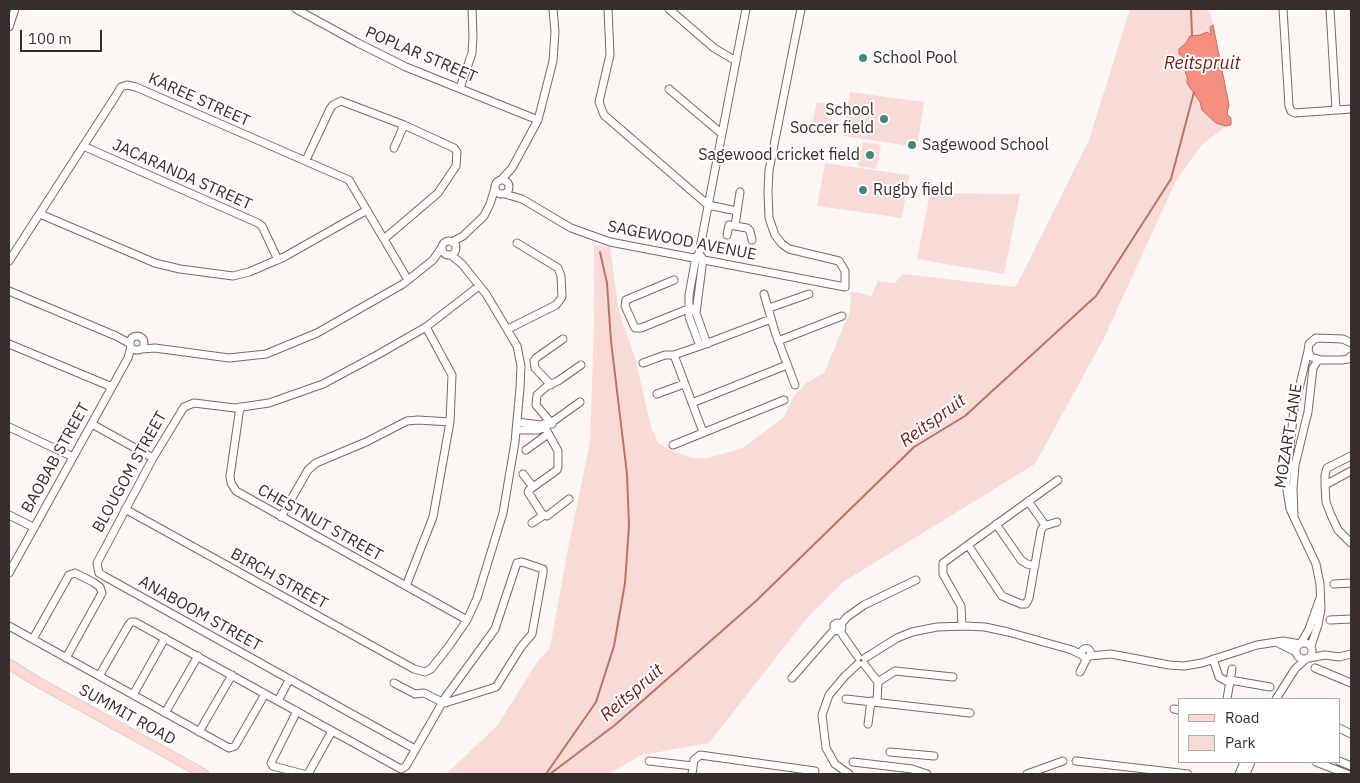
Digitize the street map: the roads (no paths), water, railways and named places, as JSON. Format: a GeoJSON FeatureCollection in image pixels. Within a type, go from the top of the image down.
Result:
{"type":"FeatureCollection","features":[{"type":"Feature","properties":{"kind":"main road","name":"SUMMIT ROAD"},"geometry":{"type":"LineString","coordinates":[[9,664],[36,681],[204,774]]}},
{"type":"Feature","properties":{"kind":"main road","name":"SUMMIT ROAD"},"geometry":{"type":"LineString","coordinates":[[9,669],[36,681]]}},
{"type":"Feature","properties":{"kind":"street"},"geometry":{"type":"LineString","coordinates":[[9,28],[15,9]]}},
{"type":"Feature","properties":{"kind":"street","name":"POPLAR STREET"},"geometry":{"type":"LineString","coordinates":[[296,9],[358,44],[398,63],[538,120]]}},
{"type":"Feature","properties":{"kind":"street"},"geometry":{"type":"LineString","coordinates":[[460,88],[472,53],[472,9]]}},
{"type":"Feature","properties":{"kind":"street"},"geometry":{"type":"LineString","coordinates":[[9,291],[136,346],[229,358],[261,355],[317,333],[408,280],[433,260],[444,243],[452,242],[463,236],[480,220],[490,204],[497,182],[512,168],[538,120],[552,61],[555,32],[553,9]]}},
{"type":"Feature","properties":{"kind":"street"},"geometry":{"type":"LineString","coordinates":[[608,9],[610,55],[600,92],[600,108],[604,115],[708,205],[737,211]]}},
{"type":"Feature","properties":{"kind":"street"},"geometry":{"type":"LineString","coordinates":[[703,345],[689,295],[699,256],[746,9]]}},
{"type":"Feature","properties":{"kind":"street","name":"SAGEWOOD AVENUE"},"geometry":{"type":"LineString","coordinates":[[504,194],[522,199],[571,228],[596,238],[620,244],[699,256],[844,286],[845,269],[839,261],[789,249],[775,235],[769,218],[769,170],[801,9]]}},
{"type":"Feature","properties":{"kind":"street"},"geometry":{"type":"LineString","coordinates":[[1283,9],[1289,106],[1291,111],[1295,113],[1351,109]]}},
{"type":"Feature","properties":{"kind":"street"},"geometry":{"type":"LineString","coordinates":[[1330,9],[1336,110]]}},
{"type":"Feature","properties":{"kind":"street"},"geometry":{"type":"LineString","coordinates":[[672,10],[714,48],[736,61]]}},
{"type":"Feature","properties":{"kind":"street","name":"KAREE STREET"},"geometry":{"type":"LineString","coordinates":[[9,261],[122,87],[127,85],[136,87],[349,180],[408,280]]}},
{"type":"Feature","properties":{"kind":"street"},"geometry":{"type":"LineString","coordinates":[[669,90],[722,134]]}},
{"type":"Feature","properties":{"kind":"street"},"geometry":{"type":"LineString","coordinates":[[306,160],[330,109],[337,102],[346,102],[454,148],[457,152],[458,160],[456,166],[438,193],[384,239]]}},
{"type":"Feature","properties":{"kind":"street"},"geometry":{"type":"LineString","coordinates":[[394,148],[404,126]]}},
{"type":"Feature","properties":{"kind":"street","name":"JACARANDA STREET"},"geometry":{"type":"LineString","coordinates":[[83,146],[258,223],[262,226],[278,260]]}},
{"type":"Feature","properties":{"kind":"street"},"geometry":{"type":"LineString","coordinates":[[490,204],[508,191],[512,168]]}},
{"type":"Feature","properties":{"kind":"street"},"geometry":{"type":"LineString","coordinates":[[501,180],[509,184]]}},
{"type":"Feature","properties":{"kind":"street","name":"SAGEWOOD AVENUE"},"geometry":{"type":"LineString","coordinates":[[509,184],[522,199]]}},
{"type":"Feature","properties":{"kind":"street"},"geometry":{"type":"LineString","coordinates":[[495,188],[498,193],[504,194]]}},
{"type":"Feature","properties":{"kind":"street"},"geometry":{"type":"LineString","coordinates":[[735,226],[740,192]]}},
{"type":"Feature","properties":{"kind":"street"},"geometry":{"type":"LineString","coordinates":[[40,214],[146,260],[180,269],[236,276],[278,260],[367,210]]}},
{"type":"Feature","properties":{"kind":"street"},"geometry":{"type":"LineString","coordinates":[[727,235],[728,226],[735,226],[749,229],[752,240]]}},
{"type":"Feature","properties":{"kind":"street"},"geometry":{"type":"LineString","coordinates":[[433,260],[453,252],[463,236]]}},
{"type":"Feature","properties":{"kind":"street"},"geometry":{"type":"LineString","coordinates":[[452,242],[455,244],[453,252]]}},
{"type":"Feature","properties":{"kind":"street"},"geometry":{"type":"LineString","coordinates":[[508,329],[556,305],[562,296],[561,276],[558,268],[517,243]]}},
{"type":"Feature","properties":{"kind":"street"},"geometry":{"type":"LineString","coordinates":[[442,247],[445,254],[453,252]]}},
{"type":"Feature","properties":{"kind":"street"},"geometry":{"type":"LineString","coordinates":[[453,252],[492,302],[517,346],[521,362],[521,426],[503,513],[477,598],[467,620]]}},
{"type":"Feature","properties":{"kind":"street"},"geometry":{"type":"LineString","coordinates":[[674,280],[626,300],[625,306],[634,327],[640,328],[692,309]]}},
{"type":"Feature","properties":{"kind":"street","name":"BLOUGOM STREET"},"geometry":{"type":"LineString","coordinates":[[104,576],[98,570],[98,560],[180,411],[188,404],[229,408],[279,401],[329,382],[426,327],[479,286]]}},
{"type":"Feature","properties":{"kind":"street"},"geometry":{"type":"LineString","coordinates":[[764,294],[778,341],[795,385]]}},
{"type":"Feature","properties":{"kind":"street"},"geometry":{"type":"LineString","coordinates":[[769,308],[809,294]]}},
{"type":"Feature","properties":{"kind":"street"},"geometry":{"type":"LineString","coordinates":[[778,341],[842,316]]}},
{"type":"Feature","properties":{"kind":"street"},"geometry":{"type":"LineString","coordinates":[[643,363],[666,355],[674,355],[771,319]]}},
{"type":"Feature","properties":{"kind":"street"},"geometry":{"type":"LineString","coordinates":[[406,586],[433,517],[450,422],[452,375],[426,327]]}},
{"type":"Feature","properties":{"kind":"street"},"geometry":{"type":"LineString","coordinates":[[116,336],[141,337],[136,346]]}},
{"type":"Feature","properties":{"kind":"street","name":"BAOBAB STREET"},"geometry":{"type":"LineString","coordinates":[[9,574],[33,527],[136,346],[130,340],[134,336]]}},
{"type":"Feature","properties":{"kind":"street"},"geometry":{"type":"LineString","coordinates":[[1350,358],[1318,360],[1312,357],[1308,351],[1309,344],[1316,338],[1343,339],[1351,342]]}},
{"type":"Feature","properties":{"kind":"street"},"geometry":{"type":"LineString","coordinates":[[551,385],[535,368],[534,361],[563,339]]}},
{"type":"Feature","properties":{"kind":"street"},"geometry":{"type":"LineString","coordinates":[[9,344],[112,387]]}},
{"type":"Feature","properties":{"kind":"street","name":"MOZART LANE"},"geometry":{"type":"LineString","coordinates":[[1308,351],[1294,409],[1287,469],[1287,497],[1290,509],[1316,564],[1320,584],[1320,618],[1312,647]]}},
{"type":"Feature","properties":{"kind":"street"},"geometry":{"type":"LineString","coordinates":[[674,355],[703,432]]}},
{"type":"Feature","properties":{"kind":"street","name":"MOZART LANE"},"geometry":{"type":"LineString","coordinates":[[1294,517],[1293,489],[1295,465],[1308,412],[1313,368],[1318,360]]}},
{"type":"Feature","properties":{"kind":"street"},"geometry":{"type":"LineString","coordinates":[[544,515],[529,495],[529,490],[557,470],[558,451],[535,402],[537,395],[581,365]]}},
{"type":"Feature","properties":{"kind":"street"},"geometry":{"type":"LineString","coordinates":[[692,403],[787,365]]}},
{"type":"Feature","properties":{"kind":"street"},"geometry":{"type":"LineString","coordinates":[[657,394],[684,384]]}},
{"type":"Feature","properties":{"kind":"street"},"geometry":{"type":"LineString","coordinates":[[673,445],[784,400]]}},
{"type":"Feature","properties":{"kind":"street"},"geometry":{"type":"LineString","coordinates":[[526,450],[547,427],[580,402]]}},
{"type":"Feature","properties":{"kind":"street","name":"CHESTNUT STREET"},"geometry":{"type":"LineString","coordinates":[[240,407],[231,470],[232,486],[239,493],[467,620]]}},
{"type":"Feature","properties":{"kind":"street"},"geometry":{"type":"LineString","coordinates":[[282,517],[308,470],[316,463],[360,445],[410,420],[450,422]]}},
{"type":"Feature","properties":{"kind":"street"},"geometry":{"type":"LineString","coordinates":[[92,424],[153,458]]}},
{"type":"Feature","properties":{"kind":"street"},"geometry":{"type":"LineString","coordinates":[[521,426],[547,427]]}},
{"type":"Feature","properties":{"kind":"street"},"geometry":{"type":"LineString","coordinates":[[9,427],[73,457]]}},
{"type":"Feature","properties":{"kind":"street"},"geometry":{"type":"LineString","coordinates":[[1349,538],[1338,530],[1328,508],[1325,472],[1327,468],[1351,456]]}},
{"type":"Feature","properties":{"kind":"street"},"geometry":{"type":"LineString","coordinates":[[1325,485],[1351,471]]}},
{"type":"Feature","properties":{"kind":"street"},"geometry":{"type":"LineString","coordinates":[[523,474],[533,487]]}},
{"type":"Feature","properties":{"kind":"street"},"geometry":{"type":"LineString","coordinates":[[962,626],[961,606],[943,574],[942,567],[945,561],[1058,480]]}},
{"type":"Feature","properties":{"kind":"street"},"geometry":{"type":"LineString","coordinates":[[532,524],[544,515],[550,515],[569,499]]}},
{"type":"Feature","properties":{"kind":"street"},"geometry":{"type":"LineString","coordinates":[[1028,501],[1045,525]]}},
{"type":"Feature","properties":{"kind":"street","name":"BIRCH STREET"},"geometry":{"type":"LineString","coordinates":[[125,509],[421,672],[427,672],[432,668],[467,620]]}},
{"type":"Feature","properties":{"kind":"street"},"geometry":{"type":"LineString","coordinates":[[9,515],[33,527]]}},
{"type":"Feature","properties":{"kind":"street"},"geometry":{"type":"LineString","coordinates":[[968,544],[1002,596],[1021,604],[1026,604],[1030,598],[1041,530],[1045,525],[1057,522]]}},
{"type":"Feature","properties":{"kind":"street"},"geometry":{"type":"LineString","coordinates":[[996,524],[1021,560],[1035,566]]}},
{"type":"Feature","properties":{"kind":"street"},"geometry":{"type":"LineString","coordinates":[[100,676],[131,622],[135,622],[400,768],[406,766],[442,702],[495,629],[517,563],[522,562],[541,568],[543,573],[532,634],[521,647],[500,682],[491,690],[442,702],[424,693],[415,694],[394,683]]}},
{"type":"Feature","properties":{"kind":"street"},"geometry":{"type":"LineString","coordinates":[[33,639],[69,575],[75,573],[93,582],[100,587],[102,593],[66,658]]}},
{"type":"Feature","properties":{"kind":"street","name":"ANABOOM STREET"},"geometry":{"type":"LineString","coordinates":[[104,576],[415,750]]}},
{"type":"Feature","properties":{"kind":"street"},"geometry":{"type":"LineString","coordinates":[[792,678],[847,617],[864,605],[916,580]]}},
{"type":"Feature","properties":{"kind":"street"},"geometry":{"type":"LineString","coordinates":[[1334,584],[1351,583]]}},
{"type":"Feature","properties":{"kind":"street","name":"MOZART LANE"},"geometry":{"type":"LineString","coordinates":[[1301,643],[1309,629],[1321,595]]}},
{"type":"Feature","properties":{"kind":"street"},"geometry":{"type":"LineString","coordinates":[[1330,620],[1351,619]]}},
{"type":"Feature","properties":{"kind":"street"},"geometry":{"type":"LineString","coordinates":[[9,626],[227,747],[234,747],[265,694]]}},
{"type":"Feature","properties":{"kind":"street"},"geometry":{"type":"LineString","coordinates":[[849,774],[836,764],[826,748],[822,715],[829,695],[861,661],[897,638],[907,634],[937,627],[980,626],[1072,650],[1111,654],[1176,666],[1198,664],[1254,646],[1288,641],[1307,643],[1325,656]]}},
{"type":"Feature","properties":{"kind":"street"},"geometry":{"type":"LineString","coordinates":[[838,628],[878,682]]}},
{"type":"Feature","properties":{"kind":"street"},"geometry":{"type":"LineString","coordinates":[[133,695],[165,638]]}},
{"type":"Feature","properties":{"kind":"street"},"geometry":{"type":"LineString","coordinates":[[1278,643],[1301,658],[1338,657],[1351,654]]}},
{"type":"Feature","properties":{"kind":"street"},"geometry":{"type":"LineString","coordinates":[[1295,669],[1297,646],[1301,643]]}},
{"type":"Feature","properties":{"kind":"street"},"geometry":{"type":"LineString","coordinates":[[1277,698],[1295,669],[1312,654],[1312,647]]}},
{"type":"Feature","properties":{"kind":"street"},"geometry":{"type":"LineString","coordinates":[[1081,669],[1088,651]]}},
{"type":"Feature","properties":{"kind":"street"},"geometry":{"type":"LineString","coordinates":[[165,713],[198,656]]}},
{"type":"Feature","properties":{"kind":"street"},"geometry":{"type":"LineString","coordinates":[[1213,659],[1219,677],[1230,682],[1270,687]]}},
{"type":"Feature","properties":{"kind":"street"},"geometry":{"type":"LineString","coordinates":[[1315,668],[1351,683]]}},
{"type":"Feature","properties":{"kind":"street"},"geometry":{"type":"LineString","coordinates":[[1227,698],[1232,670]]}},
{"type":"Feature","properties":{"kind":"street"},"geometry":{"type":"LineString","coordinates":[[868,724],[878,682],[895,671],[953,677]]}},
{"type":"Feature","properties":{"kind":"street"},"geometry":{"type":"LineString","coordinates":[[199,732],[232,675]]}},
{"type":"Feature","properties":{"kind":"street"},"geometry":{"type":"LineString","coordinates":[[278,701],[290,680]]}},
{"type":"Feature","properties":{"kind":"street"},"geometry":{"type":"LineString","coordinates":[[846,698],[970,713]]}},
{"type":"Feature","properties":{"kind":"street"},"geometry":{"type":"LineString","coordinates":[[298,711],[271,763],[274,766],[303,774]]}},
{"type":"Feature","properties":{"kind":"street"},"geometry":{"type":"LineString","coordinates":[[308,774],[332,731]]}},
{"type":"Feature","properties":{"kind":"street"},"geometry":{"type":"LineString","coordinates":[[890,752],[934,756]]}},
{"type":"Feature","properties":{"kind":"street"},"geometry":{"type":"LineString","coordinates":[[692,774],[694,760],[696,757],[704,755],[814,771]]}},
{"type":"Feature","properties":{"kind":"street"},"geometry":{"type":"LineString","coordinates":[[912,769],[914,755]]}},
{"type":"Feature","properties":{"kind":"street"},"geometry":{"type":"LineString","coordinates":[[649,761],[693,766]]}},
{"type":"Feature","properties":{"kind":"street"},"geometry":{"type":"LineString","coordinates":[[1027,774],[1063,761]]}},
{"type":"Feature","properties":{"kind":"street"},"geometry":{"type":"LineString","coordinates":[[1076,761],[1130,771],[1188,774]]}},
{"type":"Feature","properties":{"kind":"street"},"geometry":{"type":"LineString","coordinates":[[853,762],[912,769],[927,774]]}},
{"type":"Feature","properties":{"kind":"street"},"geometry":{"type":"LineString","coordinates":[[1319,763],[1347,774]]}},
{"type":"Feature","properties":{"kind":"water","name":"Reitspruit"},"geometry":{"type":"Polygon","coordinates":[[[1213,25],[1229,105],[1227,114],[1231,118],[1231,125],[1226,126],[1216,123],[1202,110],[1200,102],[1187,83],[1182,62],[1183,57],[1179,54],[1179,49],[1190,36],[1207,32],[1211,35],[1210,27],[1213,25]]]}},
{"type":"Feature","properties":{"kind":"waterway","name":"Reitspruit"},"geometry":{"type":"LineString","coordinates":[[1191,9],[1192,36]]}},
{"type":"Feature","properties":{"kind":"waterway","name":"Reitspruit"},"geometry":{"type":"LineString","coordinates":[[550,774],[615,725],[756,601],[914,447],[965,416],[1096,296],[1171,179],[1194,92]]}},
{"type":"Feature","properties":{"kind":"waterway"},"geometry":{"type":"LineString","coordinates":[[546,774],[596,702],[614,646],[625,583],[629,526],[627,474],[611,341],[607,283],[600,252]]}},
{"type":"Feature","properties":{"kind":"place","name":"School Pool"},"geometry":{"type":"Point","coordinates":[863,58]}},
{"type":"Feature","properties":{"kind":"place","name":"School Soccer field"},"geometry":{"type":"Point","coordinates":[884,119]}},
{"type":"Feature","properties":{"kind":"place","name":"Sagewood School"},"geometry":{"type":"Point","coordinates":[912,145]}},
{"type":"Feature","properties":{"kind":"place","name":"Sagewood cricket field"},"geometry":{"type":"Point","coordinates":[870,155]}},
{"type":"Feature","properties":{"kind":"place","name":"Rugby field"},"geometry":{"type":"Point","coordinates":[863,190]}}]}
